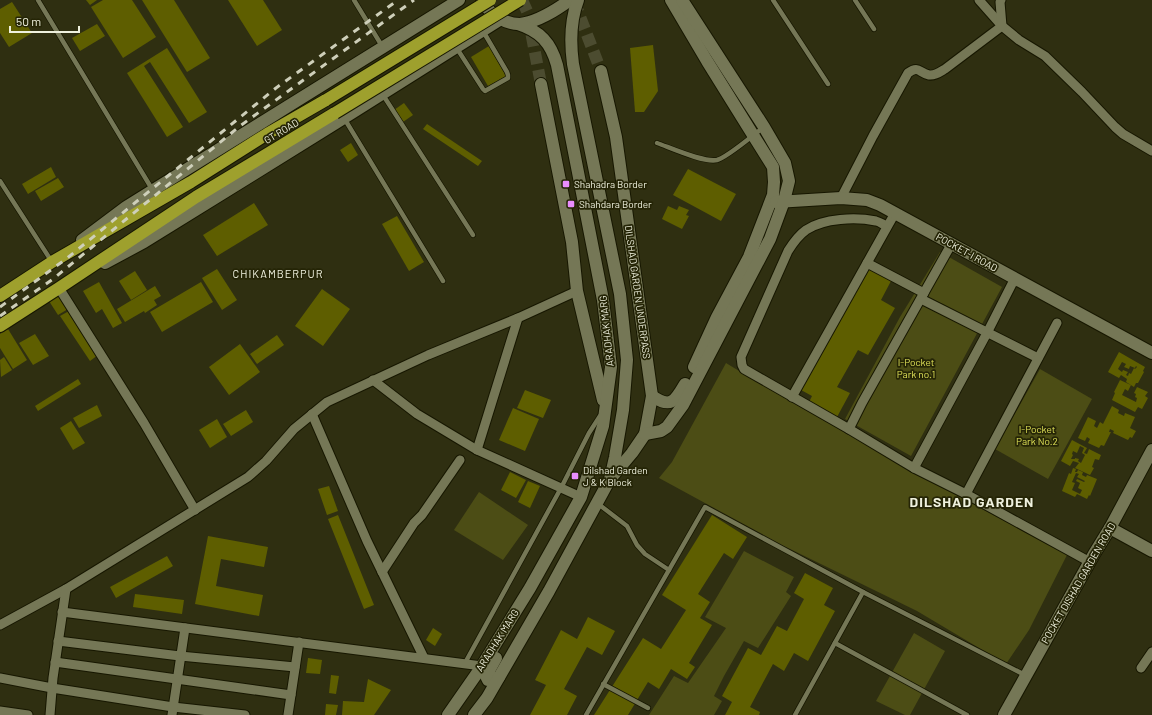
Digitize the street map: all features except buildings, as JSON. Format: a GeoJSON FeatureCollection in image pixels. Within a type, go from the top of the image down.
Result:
{"type":"FeatureCollection","features":[{"type":"Feature","properties":{"kind":"highway","name":"GT ROAD"},"geometry":{"type":"LineString","coordinates":[[0,296],[53,261],[190,182],[490,0]]}},
{"type":"Feature","properties":{"kind":"highway","name":"GT ROAD"},"geometry":{"type":"LineString","coordinates":[[0,326],[196,197],[273,149],[339,115],[520,0]]}},
{"type":"Feature","properties":{"kind":"main road","name":"GT ROAD"},"geometry":{"type":"LineString","coordinates":[[53,261],[126,207],[459,0]]}},
{"type":"Feature","properties":{"kind":"main road"},"geometry":{"type":"LineString","coordinates":[[482,0],[488,10],[501,19]]}},
{"type":"Feature","properties":{"kind":"main road"},"geometry":{"type":"LineString","coordinates":[[518,24],[536,19],[570,0]]}},
{"type":"Feature","properties":{"kind":"main road","name":"ARADHAK MARG"},"geometry":{"type":"LineString","coordinates":[[578,0],[572,20],[571,50],[620,294],[627,360],[623,410],[610,479]]}},
{"type":"Feature","properties":{"kind":"main road"},"geometry":{"type":"LineString","coordinates":[[671,0],[773,167],[773,196],[749,257],[743,278]]}},
{"type":"Feature","properties":{"kind":"main road"},"geometry":{"type":"LineString","coordinates":[[645,434],[661,431],[667,427],[743,278],[770,239],[784,201],[789,181],[785,164],[764,127],[682,0]]}},
{"type":"Feature","properties":{"kind":"main road","name":"GT ROAD"},"geometry":{"type":"LineString","coordinates":[[59,288],[144,242],[339,115],[382,94],[501,19]]}},
{"type":"Feature","properties":{"kind":"main road","name":"ARADHAK MARG"},"geometry":{"type":"LineString","coordinates":[[448,715],[482,666],[530,588],[581,497],[603,426],[611,367],[603,300],[555,57],[547,42],[534,31],[501,19]]}},
{"type":"Feature","properties":{"kind":"main road","name":"DILSHAD GARDEN UNDERPASS"},"geometry":{"type":"LineString","coordinates":[[601,71],[616,137],[652,396]]}},
{"type":"Feature","properties":{"kind":"main road"},"geometry":{"type":"LineString","coordinates":[[541,84],[572,242],[577,291],[605,409]]}},
{"type":"Feature","properties":{"kind":"main road","name":"POCKET-I ROAD"},"geometry":{"type":"LineString","coordinates":[[770,203],[840,198],[866,200],[880,205],[1152,353]]}},
{"type":"Feature","properties":{"kind":"main road"},"geometry":{"type":"LineString","coordinates":[[652,396],[666,403],[679,402]]}},
{"type":"Feature","properties":{"kind":"main road","name":"ARADHAK MARG"},"geometry":{"type":"LineString","coordinates":[[474,715],[487,698],[549,591],[610,479],[632,453],[645,434],[652,396]]}},
{"type":"Feature","properties":{"kind":"main road","name":"POCKET DISHAD GARDEN ROAD"},"geometry":{"type":"LineString","coordinates":[[1004,715],[1110,528],[1152,450]]}},
{"type":"Feature","properties":{"kind":"main road"},"geometry":{"type":"LineString","coordinates":[[1110,528],[1152,551]]}},
{"type":"Feature","properties":{"kind":"main road"},"geometry":{"type":"LineString","coordinates":[[497,641],[497,656],[486,676],[488,680],[499,677]]}},
{"type":"Feature","properties":{"kind":"street"},"geometry":{"type":"LineString","coordinates":[[979,0],[1002,26],[1019,40],[1045,56],[1123,134],[1152,151]]}},
{"type":"Feature","properties":{"kind":"street"},"geometry":{"type":"LineString","coordinates":[[1001,0],[1002,26]]}},
{"type":"Feature","properties":{"kind":"street"},"geometry":{"type":"LineString","coordinates":[[840,198],[908,73],[914,70],[919,70],[929,75],[935,75],[1002,26]]}},
{"type":"Feature","properties":{"kind":"street"},"geometry":{"type":"LineString","coordinates":[[792,396],[895,213]]}},
{"type":"Feature","properties":{"kind":"street"},"geometry":{"type":"LineString","coordinates":[[887,226],[877,222],[852,219],[818,224],[806,230],[793,243],[788,251],[742,357],[742,365],[744,369],[914,468],[966,494],[1090,562]]}},
{"type":"Feature","properties":{"kind":"street"},"geometry":{"type":"LineString","coordinates":[[849,429],[862,403],[952,243]]}},
{"type":"Feature","properties":{"kind":"street"},"geometry":{"type":"LineString","coordinates":[[867,263],[987,333],[1038,358]]}},
{"type":"Feature","properties":{"kind":"street"},"geometry":{"type":"LineString","coordinates":[[914,468],[1015,278]]}},
{"type":"Feature","properties":{"kind":"street"},"geometry":{"type":"LineString","coordinates":[[59,288],[144,423],[195,510]]}},
{"type":"Feature","properties":{"kind":"street"},"geometry":{"type":"LineString","coordinates":[[0,625],[66,589],[248,477],[266,461],[294,429],[327,402],[428,355],[518,318],[577,291]]}},
{"type":"Feature","properties":{"kind":"street"},"geometry":{"type":"LineString","coordinates":[[477,450],[518,318]]}},
{"type":"Feature","properties":{"kind":"street"},"geometry":{"type":"LineString","coordinates":[[966,494],[1057,323]]}},
{"type":"Feature","properties":{"kind":"street"},"geometry":{"type":"LineString","coordinates":[[373,380],[417,414],[477,450],[581,497]]}},
{"type":"Feature","properties":{"kind":"street"},"geometry":{"type":"LineString","coordinates":[[312,414],[367,541],[424,658]]}},
{"type":"Feature","properties":{"kind":"street"},"geometry":{"type":"LineString","coordinates":[[382,572],[414,523],[460,460]]}},
{"type":"Feature","properties":{"kind":"street"},"geometry":{"type":"LineString","coordinates":[[50,715],[55,662],[66,589]]}},
{"type":"Feature","properties":{"kind":"street"},"geometry":{"type":"LineString","coordinates":[[62,612],[482,666]]}},
{"type":"Feature","properties":{"kind":"street"},"geometry":{"type":"LineString","coordinates":[[172,711],[185,628]]}},
{"type":"Feature","properties":{"kind":"street"},"geometry":{"type":"LineString","coordinates":[[58,641],[180,656],[295,667]]}},
{"type":"Feature","properties":{"kind":"street"},"geometry":{"type":"LineString","coordinates":[[288,715],[298,642]]}},
{"type":"Feature","properties":{"kind":"street"},"geometry":{"type":"LineString","coordinates":[[1141,668],[1152,652]]}},
{"type":"Feature","properties":{"kind":"street"},"geometry":{"type":"LineString","coordinates":[[55,662],[291,695]]}},
{"type":"Feature","properties":{"kind":"street"},"geometry":{"type":"LineString","coordinates":[[0,678],[172,711],[245,715]]}},
{"type":"Feature","properties":{"kind":"street"},"geometry":{"type":"LineString","coordinates":[[0,711],[28,715]]}},
{"type":"Feature","properties":{"kind":"lane"},"geometry":{"type":"LineString","coordinates":[[38,0],[153,191]]}},
{"type":"Feature","properties":{"kind":"lane"},"geometry":{"type":"LineString","coordinates":[[354,0],[383,48]]}},
{"type":"Feature","properties":{"kind":"lane"},"geometry":{"type":"LineString","coordinates":[[773,0],[828,84]]}},
{"type":"Feature","properties":{"kind":"lane"},"geometry":{"type":"LineString","coordinates":[[856,0],[874,29]]}},
{"type":"Feature","properties":{"kind":"lane"},"geometry":{"type":"LineString","coordinates":[[456,47],[483,89],[486,91],[508,78],[507,72],[483,31]]}},
{"type":"Feature","properties":{"kind":"lane"},"geometry":{"type":"LineString","coordinates":[[382,94],[473,235]]}},
{"type":"Feature","properties":{"kind":"lane"},"geometry":{"type":"LineString","coordinates":[[339,115],[443,281]]}},
{"type":"Feature","properties":{"kind":"lane"},"geometry":{"type":"LineString","coordinates":[[658,142],[701,159],[717,160],[764,127]]}},
{"type":"Feature","properties":{"kind":"lane"},"geometry":{"type":"LineString","coordinates":[[0,181],[53,261]]}},
{"type":"Feature","properties":{"kind":"lane"},"geometry":{"type":"LineString","coordinates":[[465,664],[561,488],[589,433],[605,409]]}},
{"type":"Feature","properties":{"kind":"lane"},"geometry":{"type":"LineString","coordinates":[[597,503],[627,526],[637,545],[645,554],[669,570]]}},
{"type":"Feature","properties":{"kind":"lane"},"geometry":{"type":"LineString","coordinates":[[586,715],[705,507],[863,592],[1026,676]]}},
{"type":"Feature","properties":{"kind":"lane"},"geometry":{"type":"LineString","coordinates":[[795,715],[863,592]]}},
{"type":"Feature","properties":{"kind":"lane"},"geometry":{"type":"LineString","coordinates":[[835,643],[967,715]]}},
{"type":"Feature","properties":{"kind":"lane"},"geometry":{"type":"LineString","coordinates":[[603,684],[648,708]]}},
{"type":"Feature","properties":{"kind":"green space","name":"I-Pocket Park no.1"},"geometry":{"type":"Polygon","coordinates":[[[940,252],[1002,287],[911,456],[845,419],[900,317],[940,252]]]}},
{"type":"Feature","properties":{"kind":"green space"},"geometry":{"type":"Polygon","coordinates":[[[726,363],[938,485],[1067,555],[1029,630],[1006,664],[917,611],[784,546],[659,478],[672,462],[726,363]]]}},
{"type":"Feature","properties":{"kind":"green space","name":"I-Pocket Park No.2"},"geometry":{"type":"Polygon","coordinates":[[[1040,369],[1092,399],[1048,479],[995,449],[1040,369]]]}},
{"type":"Feature","properties":{"kind":"green space"},"geometry":{"type":"Polygon","coordinates":[[[479,492],[528,525],[503,560],[454,530],[479,492]]]}},
{"type":"Feature","properties":{"kind":"green space"},"geometry":{"type":"Polygon","coordinates":[[[744,551],[794,577],[786,592],[791,596],[758,648],[744,641],[714,696],[722,701],[714,715],[649,715],[674,676],[688,683],[726,628],[705,617],[744,551]]]}},
{"type":"Feature","properties":{"kind":"green space"},"geometry":{"type":"Polygon","coordinates":[[[914,633],[945,651],[910,715],[905,715],[876,701],[914,633]]]}},
{"type":"Feature","properties":{"kind":"tunnel"},"geometry":{"type":"LineString","coordinates":[[522,0],[527,11],[541,84]]}},
{"type":"Feature","properties":{"kind":"tunnel"},"geometry":{"type":"LineString","coordinates":[[574,1],[601,71]]}},
{"type":"Feature","properties":{"kind":"railway"},"geometry":{"type":"LineString","coordinates":[[0,307],[66,259],[276,88],[398,0]]}},
{"type":"Feature","properties":{"kind":"railway"},"geometry":{"type":"LineString","coordinates":[[0,316],[53,279],[240,126],[414,0]]}},
{"type":"Feature","properties":{"kind":"place","name":"Shahadra Border"},"geometry":{"type":"Point","coordinates":[566,184]}},
{"type":"Feature","properties":{"kind":"place","name":"Shahdara Border"},"geometry":{"type":"Point","coordinates":[571,204]}},
{"type":"Feature","properties":{"kind":"place","name":"Dilshad Garden J & K Block"},"geometry":{"type":"Point","coordinates":[575,476]}},
{"type":"Feature","properties":{"kind":"district","name":"CHIKAMBERPUR"},"geometry":{"type":"Point","coordinates":[278,273]}},
{"type":"Feature","properties":{"kind":"district","name":"DILSHAD GARDEN"},"geometry":{"type":"Point","coordinates":[972,501]}}]}
